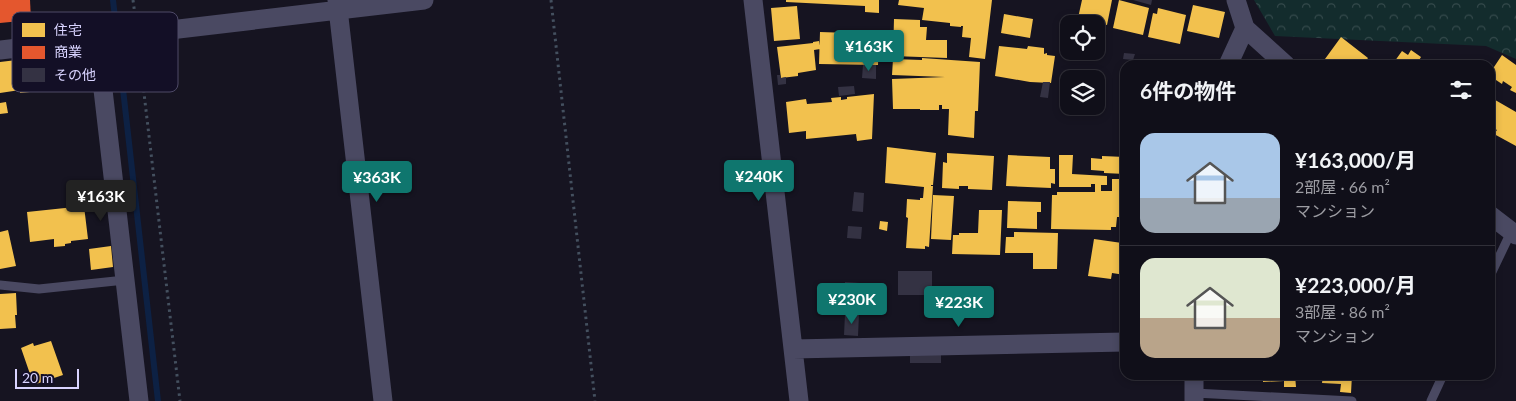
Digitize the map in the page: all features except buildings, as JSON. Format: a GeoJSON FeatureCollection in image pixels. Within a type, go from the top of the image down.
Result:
{"type":"FeatureCollection","features":[{"type":"Feature","properties":{"kind":"street"},"geometry":{"type":"LineString","coordinates":[[178,28],[338,5],[424,0]]}},
{"type":"Feature","properties":{"kind":"street"},"geometry":{"type":"LineString","coordinates":[[753,0],[799,401]]}},
{"type":"Feature","properties":{"kind":"street"},"geometry":{"type":"LineString","coordinates":[[1236,0],[1245,28],[1280,60]]}},
{"type":"Feature","properties":{"kind":"street"},"geometry":{"type":"LineString","coordinates":[[338,5],[383,401]]}},
{"type":"Feature","properties":{"kind":"street"},"geometry":{"type":"LineString","coordinates":[[1230,60],[1245,28]]}},
{"type":"Feature","properties":{"kind":"street"},"geometry":{"type":"LineString","coordinates":[[107,92],[125,280],[139,401]]}},
{"type":"Feature","properties":{"kind":"street"},"geometry":{"type":"LineString","coordinates":[[1495,219],[1514,233]]}},
{"type":"Feature","properties":{"kind":"street"},"geometry":{"type":"LineString","coordinates":[[793,349],[1120,342]]}},
{"type":"Feature","properties":{"kind":"lane"},"geometry":{"type":"LineString","coordinates":[[1495,267],[1514,233]]}},
{"type":"Feature","properties":{"kind":"lane"},"geometry":{"type":"LineString","coordinates":[[0,285],[39,290],[125,280]]}},
{"type":"Feature","properties":{"kind":"lane"},"geometry":{"type":"LineString","coordinates":[[1431,401],[1441,380]]}},
{"type":"Feature","properties":{"kind":"lane"},"geometry":{"type":"LineString","coordinates":[[1194,390],[1352,401]]}},
{"type":"Feature","properties":{"kind":"path"},"geometry":{"type":"LineString","coordinates":[[551,0],[595,401]]}},
{"type":"Feature","properties":{"kind":"path"},"geometry":{"type":"LineString","coordinates":[[144,92],[180,401]]}},
{"type":"Feature","properties":{"kind":"green space"},"geometry":{"type":"Polygon","coordinates":[[[1254,0],[1516,0],[1516,59],[1486,46],[1275,36],[1254,0]]]}},
{"type":"Feature","properties":{"kind":"waterway"},"geometry":{"type":"LineString","coordinates":[[113,0],[114,12]]}},
{"type":"Feature","properties":{"kind":"waterway"},"geometry":{"type":"LineString","coordinates":[[123,92],[158,401]]}}]}
